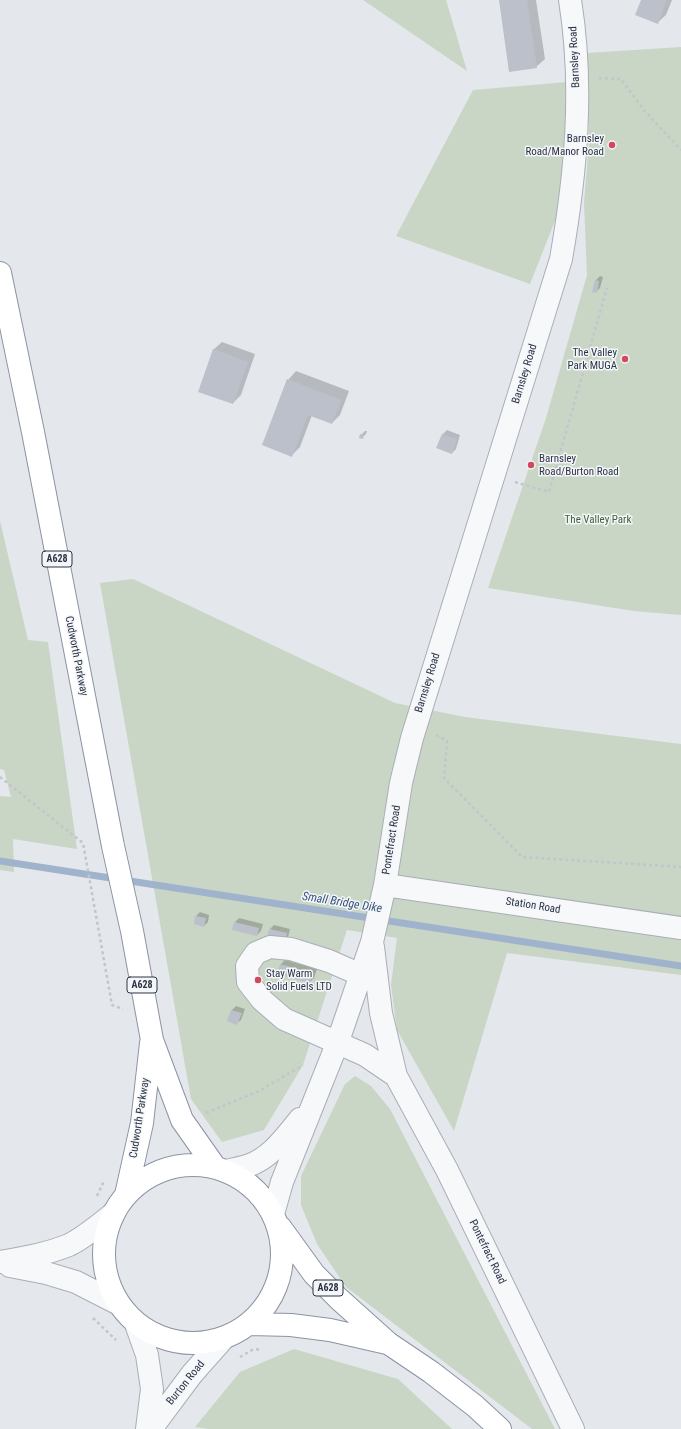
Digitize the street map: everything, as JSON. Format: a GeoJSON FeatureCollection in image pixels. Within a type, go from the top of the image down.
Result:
{"type":"FeatureCollection","features":[{"type":"Feature","properties":{"kind":"highway","name":"Cudworth Parkway"},"geometry":{"type":"LineString","coordinates":[[0,273],[33,432],[150,1029],[190,1120],[221,1169]]}},
{"type":"Feature","properties":{"kind":"highway","name":"Cudworth Parkway"},"geometry":{"type":"LineString","coordinates":[[150,1029],[142,1123],[120,1204],[107,1229],[104,1248],[104,1267],[109,1285],[117,1303],[136,1324],[156,1336],[177,1343],[200,1344],[223,1339],[250,1324]]}},
{"type":"Feature","properties":{"kind":"highway"},"geometry":{"type":"LineString","coordinates":[[120,1204],[144,1179],[166,1169],[191,1164],[221,1169],[236,1176],[255,1189],[276,1219],[282,1245],[282,1267],[276,1288],[265,1307],[250,1324]]}},
{"type":"Feature","properties":{"kind":"highway","name":"A628"},"geometry":{"type":"LineString","coordinates":[[276,1219],[314,1274],[388,1343],[431,1372],[500,1429]]}},
{"type":"Feature","properties":{"kind":"highway","name":"A628"},"geometry":{"type":"LineString","coordinates":[[250,1324],[291,1325],[330,1330],[388,1343]]}},
{"type":"Feature","properties":{"kind":"street","name":"Barnsley Road"},"geometry":{"type":"LineString","coordinates":[[414,731],[561,259],[571,200],[577,142],[576,76],[570,0]]}},
{"type":"Feature","properties":{"kind":"street","name":"Pontefract Road"},"geometry":{"type":"LineString","coordinates":[[276,1219],[282,1182],[337,1044],[372,942],[383,894],[401,783],[414,731]]}},
{"type":"Feature","properties":{"kind":"street","name":"Station Road"},"geometry":{"type":"LineString","coordinates":[[383,894],[681,928]]}},
{"type":"Feature","properties":{"kind":"street","name":"Pontefract Road"},"geometry":{"type":"LineString","coordinates":[[372,942],[381,1013],[396,1076],[447,1170],[573,1429]]}},
{"type":"Feature","properties":{"kind":"street"},"geometry":{"type":"LineString","coordinates":[[337,1044],[284,1019],[262,1000],[248,982],[247,966],[256,953],[270,947],[291,949],[314,956],[361,975]]}},
{"type":"Feature","properties":{"kind":"street","name":"Pontefract Road"},"geometry":{"type":"LineString","coordinates":[[337,1044],[365,1055],[396,1076]]}},
{"type":"Feature","properties":{"kind":"street","name":"Pontefract Road"},"geometry":{"type":"LineString","coordinates":[[221,1169],[248,1166],[262,1158],[276,1147],[311,1108]]}},
{"type":"Feature","properties":{"kind":"street"},"geometry":{"type":"LineString","coordinates":[[0,1263],[36,1256],[69,1245],[90,1232],[120,1204]]}},
{"type":"Feature","properties":{"kind":"street"},"geometry":{"type":"LineString","coordinates":[[0,1263],[46,1273],[76,1282],[117,1303]]}},
{"type":"Feature","properties":{"kind":"street","name":"Burton Road"},"geometry":{"type":"LineString","coordinates":[[136,1324],[147,1355],[152,1389],[147,1429]]}},
{"type":"Feature","properties":{"kind":"street","name":"Burton Road"},"geometry":{"type":"LineString","coordinates":[[151,1429],[192,1374],[223,1339]]}},
{"type":"Feature","properties":{"kind":"path"},"geometry":{"type":"LineString","coordinates":[[576,76],[621,79],[644,109],[681,150]]}},
{"type":"Feature","properties":{"kind":"path"},"geometry":{"type":"LineString","coordinates":[[494,476],[549,492],[607,288]]}},
{"type":"Feature","properties":{"kind":"path"},"geometry":{"type":"LineString","coordinates":[[414,731],[447,741],[444,778],[522,857],[681,867]]}},
{"type":"Feature","properties":{"kind":"path"},"geometry":{"type":"LineString","coordinates":[[0,777],[83,843],[112,1005],[150,1029]]}},
{"type":"Feature","properties":{"kind":"path"},"geometry":{"type":"LineString","coordinates":[[190,1120],[259,1091],[305,1064]]}},
{"type":"Feature","properties":{"kind":"path"},"geometry":{"type":"LineString","coordinates":[[96,1199],[105,1178]]}},
{"type":"Feature","properties":{"kind":"path"},"geometry":{"type":"LineString","coordinates":[[89,1315],[110,1333],[119,1344]]}},
{"type":"Feature","properties":{"kind":"path"},"geometry":{"type":"LineString","coordinates":[[236,1359],[252,1350],[264,1349]]}},
{"type":"Feature","properties":{"kind":"green space"},"geometry":{"type":"Polygon","coordinates":[[[363,0],[446,0],[467,71],[363,0]]]}},
{"type":"Feature","properties":{"kind":"green space","name":"The Valley Park"},"geometry":{"type":"Polygon","coordinates":[[[681,47],[681,615],[634,611],[488,588],[546,418],[587,275],[584,203],[589,142],[587,53],[681,47]]]}},
{"type":"Feature","properties":{"kind":"green space"},"geometry":{"type":"Polygon","coordinates":[[[567,82],[564,198],[530,284],[396,236],[473,90],[567,82]]]}},
{"type":"Feature","properties":{"kind":"green space"},"geometry":{"type":"Polygon","coordinates":[[[0,521],[28,640],[48,642],[77,849],[13,839],[14,872],[0,870],[0,796],[11,797],[4,770],[0,769],[0,521]]]}},
{"type":"Feature","properties":{"kind":"green space"},"geometry":{"type":"Polygon","coordinates":[[[133,579],[395,703],[465,717],[681,744],[681,975],[507,953],[454,1131],[397,1030],[391,985],[397,938],[347,930],[303,1065],[264,1130],[222,1142],[191,1099],[100,583],[133,579]]]}},
{"type":"Feature","properties":{"kind":"green space"},"geometry":{"type":"Polygon","coordinates":[[[355,1076],[371,1086],[390,1109],[555,1429],[532,1429],[346,1287],[317,1244],[301,1205],[301,1176],[345,1084],[355,1076]]]}},
{"type":"Feature","properties":{"kind":"green space"},"geometry":{"type":"Polygon","coordinates":[[[294,1349],[398,1379],[452,1429],[209,1429],[195,1427],[240,1372],[294,1349]]]}},
{"type":"Feature","properties":{"kind":"building"},"geometry":{"type":"Polygon","coordinates":[[[499,0],[527,0],[537,68],[509,72],[499,0]]]}},
{"type":"Feature","properties":{"kind":"building"},"geometry":{"type":"Polygon","coordinates":[[[641,0],[667,0],[658,24],[635,15],[641,0]]]}},
{"type":"Feature","properties":{"kind":"building"},"geometry":{"type":"Polygon","coordinates":[[[595,280],[599,281],[597,293],[592,292],[595,280]]]}},
{"type":"Feature","properties":{"kind":"building"},"geometry":{"type":"Polygon","coordinates":[[[213,349],[248,362],[233,404],[198,392],[213,349]]]}},
{"type":"Feature","properties":{"kind":"building"},"geometry":{"type":"Polygon","coordinates":[[[287,379],[341,400],[332,424],[308,415],[292,457],[262,445],[287,379]]]}},
{"type":"Feature","properties":{"kind":"building"},"geometry":{"type":"Polygon","coordinates":[[[360,434],[364,435],[363,439],[359,438],[360,434]]]}},
{"type":"Feature","properties":{"kind":"building"},"geometry":{"type":"Polygon","coordinates":[[[442,434],[457,439],[452,454],[436,448],[442,434]]]}},
{"type":"Feature","properties":{"kind":"building"},"geometry":{"type":"Polygon","coordinates":[[[195,916],[206,918],[204,927],[194,924],[195,916]]]}},
{"type":"Feature","properties":{"kind":"building"},"geometry":{"type":"Polygon","coordinates":[[[234,922],[259,928],[257,936],[232,930],[234,922]]]}},
{"type":"Feature","properties":{"kind":"building"},"geometry":{"type":"Polygon","coordinates":[[[269,929],[287,933],[285,942],[267,938],[269,929]]]}},
{"type":"Feature","properties":{"kind":"building"},"geometry":{"type":"Polygon","coordinates":[[[280,964],[313,973],[310,983],[277,974],[280,964]]]}},
{"type":"Feature","properties":{"kind":"building"},"geometry":{"type":"Polygon","coordinates":[[[231,1010],[242,1013],[237,1025],[227,1021],[231,1010]]]}},
{"type":"Feature","properties":{"kind":"waterway","name":"Small Bridge Dike"},"geometry":{"type":"LineString","coordinates":[[0,861],[681,966]]}},
{"type":"Feature","properties":{"kind":"place","name":"Barnsley Road/Manor Road"},"geometry":{"type":"Point","coordinates":[612,145]}},
{"type":"Feature","properties":{"kind":"place","name":"The Valley Park MUGA"},"geometry":{"type":"Point","coordinates":[625,359]}},
{"type":"Feature","properties":{"kind":"place","name":"Barnsley Road/Burton Road"},"geometry":{"type":"Point","coordinates":[531,465]}},
{"type":"Feature","properties":{"kind":"place","name":"Stay Warm Solid Fuels LTD"},"geometry":{"type":"Point","coordinates":[258,980]}}]}
